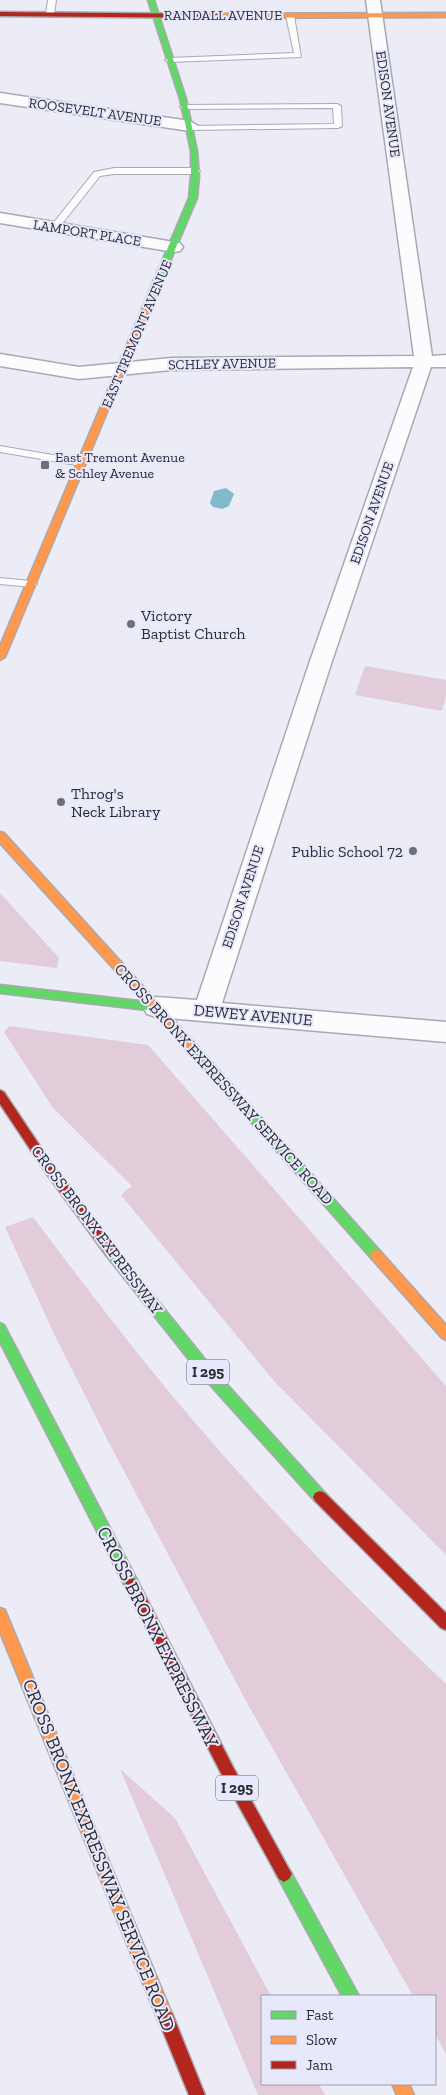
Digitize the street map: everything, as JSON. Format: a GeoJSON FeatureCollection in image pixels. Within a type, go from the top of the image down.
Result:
{"type":"FeatureCollection","features":[{"type":"Feature","properties":{"kind":"main road","name":"EAST TREMONT AVENUE"},"geometry":{"type":"LineString","coordinates":[[0,657],[193,198],[196,171],[190,127],[150,0]]}},
{"type":"Feature","properties":{"kind":"main road","name":"RANDALL AVENUE"},"geometry":{"type":"LineString","coordinates":[[0,14],[155,15],[291,21],[374,8],[446,15]]}},
{"type":"Feature","properties":{"kind":"main road","name":"CROSS BRONX EXPRESSWAY SERVICE ROAD"},"geometry":{"type":"LineString","coordinates":[[0,836],[156,1007],[446,1334]]}},
{"type":"Feature","properties":{"kind":"main road","name":"DEWEY AVENUE"},"geometry":{"type":"LineString","coordinates":[[0,989],[156,1007]]}},
{"type":"Feature","properties":{"kind":"main road","name":"CROSS BRONX EXPRESSWAY"},"geometry":{"type":"LineString","coordinates":[[0,1095],[87,1220],[192,1353],[316,1493],[446,1623]]}},
{"type":"Feature","properties":{"kind":"main road","name":"CROSS BRONX EXPRESSWAY"},"geometry":{"type":"LineString","coordinates":[[0,1329],[228,1772],[350,1995]]}},
{"type":"Feature","properties":{"kind":"main road","name":"CROSS BRONX EXPRESSWAY SERVICE ROAD"},"geometry":{"type":"LineString","coordinates":[[0,1615],[197,2095]]}},
{"type":"Feature","properties":{"kind":"street","name":"EDISON AVENUE"},"geometry":{"type":"LineString","coordinates":[[206,1011],[317,673],[424,361],[374,8]]}},
{"type":"Feature","properties":{"kind":"street","name":"ROOSEVELT AVENUE"},"geometry":{"type":"LineString","coordinates":[[0,98],[190,127]]}},
{"type":"Feature","properties":{"kind":"street","name":"LAMPORT PLACE"},"geometry":{"type":"LineString","coordinates":[[0,218],[174,246]]}},
{"type":"Feature","properties":{"kind":"street","name":"SCHLEY AVENUE"},"geometry":{"type":"LineString","coordinates":[[0,360],[79,373],[171,364],[446,361]]}},
{"type":"Feature","properties":{"kind":"street","name":"DEWEY AVENUE"},"geometry":{"type":"LineString","coordinates":[[156,1007],[446,1032]]}},
{"type":"Feature","properties":{"kind":"lane"},"geometry":{"type":"LineString","coordinates":[[50,14],[52,0]]}},
{"type":"Feature","properties":{"kind":"lane"},"geometry":{"type":"LineString","coordinates":[[169,60],[298,55],[291,21]]}},
{"type":"Feature","properties":{"kind":"lane"},"geometry":{"type":"LineString","coordinates":[[288,55],[288,32],[291,21]]}},
{"type":"Feature","properties":{"kind":"lane"},"geometry":{"type":"LineString","coordinates":[[184,107],[337,106],[338,126],[190,127]]}},
{"type":"Feature","properties":{"kind":"lane"},"geometry":{"type":"LineString","coordinates":[[54,228],[97,174],[114,171],[196,171]]}},
{"type":"Feature","properties":{"kind":"lane"},"geometry":{"type":"LineString","coordinates":[[0,449],[82,463]]}},
{"type":"Feature","properties":{"kind":"lane"},"geometry":{"type":"LineString","coordinates":[[0,581],[31,584]]}},
{"type":"Feature","properties":{"kind":"shaded area"},"geometry":{"type":"Polygon","coordinates":[[[365,666],[446,680],[446,696],[442,711],[355,695],[365,666]]]}},
{"type":"Feature","properties":{"kind":"shaded area"},"geometry":{"type":"Polygon","coordinates":[[[0,893],[59,958],[57,968],[0,961],[0,893]]]}},
{"type":"Feature","properties":{"kind":"shaded area"},"geometry":{"type":"Polygon","coordinates":[[[9,1026],[148,1045],[446,1386],[446,1555],[274,1381],[121,1195],[132,1186],[53,1108],[4,1032],[9,1026]]]}},
{"type":"Feature","properties":{"kind":"shaded area"},"geometry":{"type":"Polygon","coordinates":[[[33,1217],[138,1354],[233,1466],[322,1562],[446,1684],[446,2054],[436,2036],[436,1995],[412,1995],[247,1703],[108,1441],[54,1334],[5,1227],[33,1217]]]}},
{"type":"Feature","properties":{"kind":"shaded area"},"geometry":{"type":"Polygon","coordinates":[[[120,1769],[175,1818],[270,1995],[261,1995],[261,2085],[320,2085],[325,2095],[258,2095],[120,1769]]]}},
{"type":"Feature","properties":{"kind":"water"},"geometry":{"type":"Polygon","coordinates":[[[226,488],[234,494],[229,506],[222,509],[213,507],[210,503],[214,491],[226,488]]]}},
{"type":"Feature","properties":{"kind":"traffic: fast"},"geometry":{"type":"LineString","coordinates":[[151,0],[183,99],[194,151],[195,176],[193,198],[153,292]]}},
{"type":"Feature","properties":{"kind":"traffic: fast"},"geometry":{"type":"LineString","coordinates":[[0,989],[156,1007]]}},
{"type":"Feature","properties":{"kind":"traffic: fast"},"geometry":{"type":"LineString","coordinates":[[194,1050],[376,1255]]}},
{"type":"Feature","properties":{"kind":"traffic: fast"},"geometry":{"type":"LineString","coordinates":[[110,1251],[207,1372],[320,1497]]}},
{"type":"Feature","properties":{"kind":"traffic: fast"},"geometry":{"type":"LineString","coordinates":[[0,1329],[132,1585]]}},
{"type":"Feature","properties":{"kind":"traffic: fast"},"geometry":{"type":"LineString","coordinates":[[284,1874],[350,1995]]}},
{"type":"Feature","properties":{"kind":"traffic: slow"},"geometry":{"type":"LineString","coordinates":[[220,16],[446,15]]}},
{"type":"Feature","properties":{"kind":"traffic: slow"},"geometry":{"type":"LineString","coordinates":[[0,657],[153,292]]}},
{"type":"Feature","properties":{"kind":"traffic: slow"},"geometry":{"type":"LineString","coordinates":[[0,836],[194,1050]]}},
{"type":"Feature","properties":{"kind":"traffic: slow"},"geometry":{"type":"LineString","coordinates":[[376,1255],[446,1334]]}},
{"type":"Feature","properties":{"kind":"traffic: slow"},"geometry":{"type":"LineString","coordinates":[[0,1615],[166,2019]]}},
{"type":"Feature","properties":{"kind":"traffic: slow"},"geometry":{"type":"LineString","coordinates":[[401,2085],[406,2095]]}},
{"type":"Feature","properties":{"kind":"traffic: jam"},"geometry":{"type":"LineString","coordinates":[[0,14],[220,16]]}},
{"type":"Feature","properties":{"kind":"traffic: jam"},"geometry":{"type":"LineString","coordinates":[[0,1095],[48,1167],[110,1251]]}},
{"type":"Feature","properties":{"kind":"traffic: jam"},"geometry":{"type":"LineString","coordinates":[[320,1497],[446,1623]]}},
{"type":"Feature","properties":{"kind":"traffic: jam"},"geometry":{"type":"LineString","coordinates":[[132,1585],[228,1772],[284,1874]]}},
{"type":"Feature","properties":{"kind":"traffic: jam"},"geometry":{"type":"LineString","coordinates":[[166,2019],[197,2095]]}},
{"type":"Feature","properties":{"kind":"place","name":"East Tremont Avenue & Schley Avenue"},"geometry":{"type":"Point","coordinates":[45,465]}},
{"type":"Feature","properties":{"kind":"place","name":"Victory Baptist Church"},"geometry":{"type":"Point","coordinates":[131,624]}},
{"type":"Feature","properties":{"kind":"place","name":"Throg's Neck Library"},"geometry":{"type":"Point","coordinates":[61,802]}},
{"type":"Feature","properties":{"kind":"place","name":"Public School 72"},"geometry":{"type":"Point","coordinates":[413,851]}}]}
